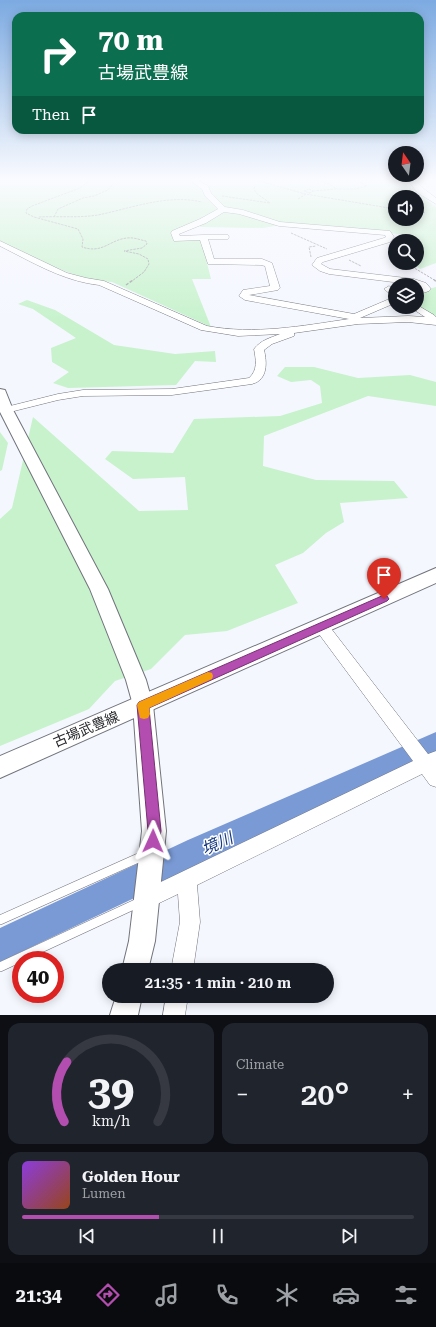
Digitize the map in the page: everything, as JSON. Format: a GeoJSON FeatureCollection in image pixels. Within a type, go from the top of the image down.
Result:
{"type":"FeatureCollection","features":[{"type":"Feature","properties":{"kind":"main road","name":"古場武豊線"},"geometry":{"type":"LineString","coordinates":[[0,767],[436,576]]}},
{"type":"Feature","properties":{"kind":"street"},"geometry":{"type":"LineString","coordinates":[[190,226],[175,233],[177,239],[225,237]]}},
{"type":"Feature","properties":{"kind":"street"},"geometry":{"type":"LineString","coordinates":[[309,226],[387,233],[390,237],[383,241],[320,260],[316,265],[329,271],[388,279]]}},
{"type":"Feature","properties":{"kind":"street"},"geometry":{"type":"LineString","coordinates":[[203,238],[211,262],[262,262],[270,265],[275,288],[246,292],[244,296],[248,298],[379,321]]}},
{"type":"Feature","properties":{"kind":"street"},"geometry":{"type":"LineString","coordinates":[[0,243],[64,275],[85,281],[101,283],[204,328],[221,333],[307,328],[344,323],[411,319],[435,322]]}},
{"type":"Feature","properties":{"kind":"street"},"geometry":{"type":"LineString","coordinates":[[344,323],[388,303]]}},
{"type":"Feature","properties":{"kind":"street"},"geometry":{"type":"LineString","coordinates":[[424,313],[431,317],[435,322]]}},
{"type":"Feature","properties":{"kind":"street"},"geometry":{"type":"LineString","coordinates":[[137,963],[142,941],[154,831],[143,705],[136,680],[99,589],[2,398],[58,397],[82,393],[172,392],[252,380],[259,376],[263,363],[259,349],[268,342],[307,328]]}},
{"type":"Feature","properties":{"kind":"street"},"geometry":{"type":"LineString","coordinates":[[321,626],[409,741],[428,762],[436,779]]}},
{"type":"Feature","properties":{"kind":"street"},"geometry":{"type":"LineString","coordinates":[[147,899],[428,762]]}},
{"type":"Feature","properties":{"kind":"street"},"geometry":{"type":"LineString","coordinates":[[183,963],[190,922],[186,879]]}},
{"type":"Feature","properties":{"kind":"street"},"geometry":{"type":"LineString","coordinates":[[124,1015],[127,1003]]}},
{"type":"Feature","properties":{"kind":"street"},"geometry":{"type":"LineString","coordinates":[[174,1015],[176,1003]]}},
{"type":"Feature","properties":{"kind":"lane"},"geometry":{"type":"LineString","coordinates":[[0,920],[152,852]]}},
{"type":"Feature","properties":{"kind":"lane"},"geometry":{"type":"LineString","coordinates":[[0,966],[147,899]]}},
{"type":"Feature","properties":{"kind":"path"},"geometry":{"type":"LineString","coordinates":[[68,226],[78,229],[83,239],[82,247],[87,249],[104,249],[119,240],[127,238],[146,241],[147,244],[142,248],[124,251],[144,256],[148,259],[149,264],[144,272],[118,290]]}},
{"type":"Feature","properties":{"kind":"path"},"geometry":{"type":"LineString","coordinates":[[316,265],[313,261],[309,247],[317,245]]}},
{"type":"Feature","properties":{"kind":"path"},"geometry":{"type":"LineString","coordinates":[[418,270],[429,274],[436,281]]}},
{"type":"Feature","properties":{"kind":"green space"},"geometry":{"type":"Polygon","coordinates":[[[0,226],[191,226],[176,233],[177,239],[201,239],[211,279],[192,279],[211,327],[112,282],[83,277],[54,267],[0,241],[0,226]]]}},
{"type":"Feature","properties":{"kind":"green space"},"geometry":{"type":"Polygon","coordinates":[[[200,226],[272,226],[263,228],[201,227],[200,226]]]}},
{"type":"Feature","properties":{"kind":"green space"},"geometry":{"type":"Polygon","coordinates":[[[318,226],[436,226],[436,263],[424,268],[424,234],[397,234],[318,226]]]}},
{"type":"Feature","properties":{"kind":"green space"},"geometry":{"type":"Polygon","coordinates":[[[436,287],[436,321],[424,312],[424,290],[436,287]]]}},
{"type":"Feature","properties":{"kind":"green space"},"geometry":{"type":"Polygon","coordinates":[[[27,300],[55,310],[114,345],[175,354],[215,351],[216,362],[195,361],[176,385],[68,388],[53,383],[69,372],[52,362],[51,348],[76,338],[33,309],[18,304],[27,300]]]}},
{"type":"Feature","properties":{"kind":"green space"},"geometry":{"type":"Polygon","coordinates":[[[285,367],[314,367],[358,378],[410,375],[436,382],[436,406],[368,396],[264,436],[263,466],[316,480],[394,481],[408,498],[340,503],[344,522],[326,533],[303,553],[275,565],[298,603],[227,631],[185,635],[151,669],[115,681],[89,709],[0,746],[0,519],[12,508],[33,417],[139,511],[188,510],[185,477],[133,479],[105,459],[112,451],[173,453],[194,419],[280,416],[322,403],[320,386],[311,380],[291,382],[277,376],[285,367]]]}},
{"type":"Feature","properties":{"kind":"green space"},"geometry":{"type":"Polygon","coordinates":[[[0,432],[8,443],[2,470],[0,471],[0,432]]]}},
{"type":"Feature","properties":{"kind":"waterway","name":"境川"},"geometry":{"type":"LineString","coordinates":[[0,945],[199,851],[436,744]]}},
{"type":"Feature","properties":{"kind":"slow traffic"},"geometry":{"type":"LineString","coordinates":[[144,714],[143,705],[208,676]]}},
{"type":"Feature","properties":{"kind":"route"},"geometry":{"type":"LineString","coordinates":[[153,841],[154,831],[143,705],[384,599]]}}]}
